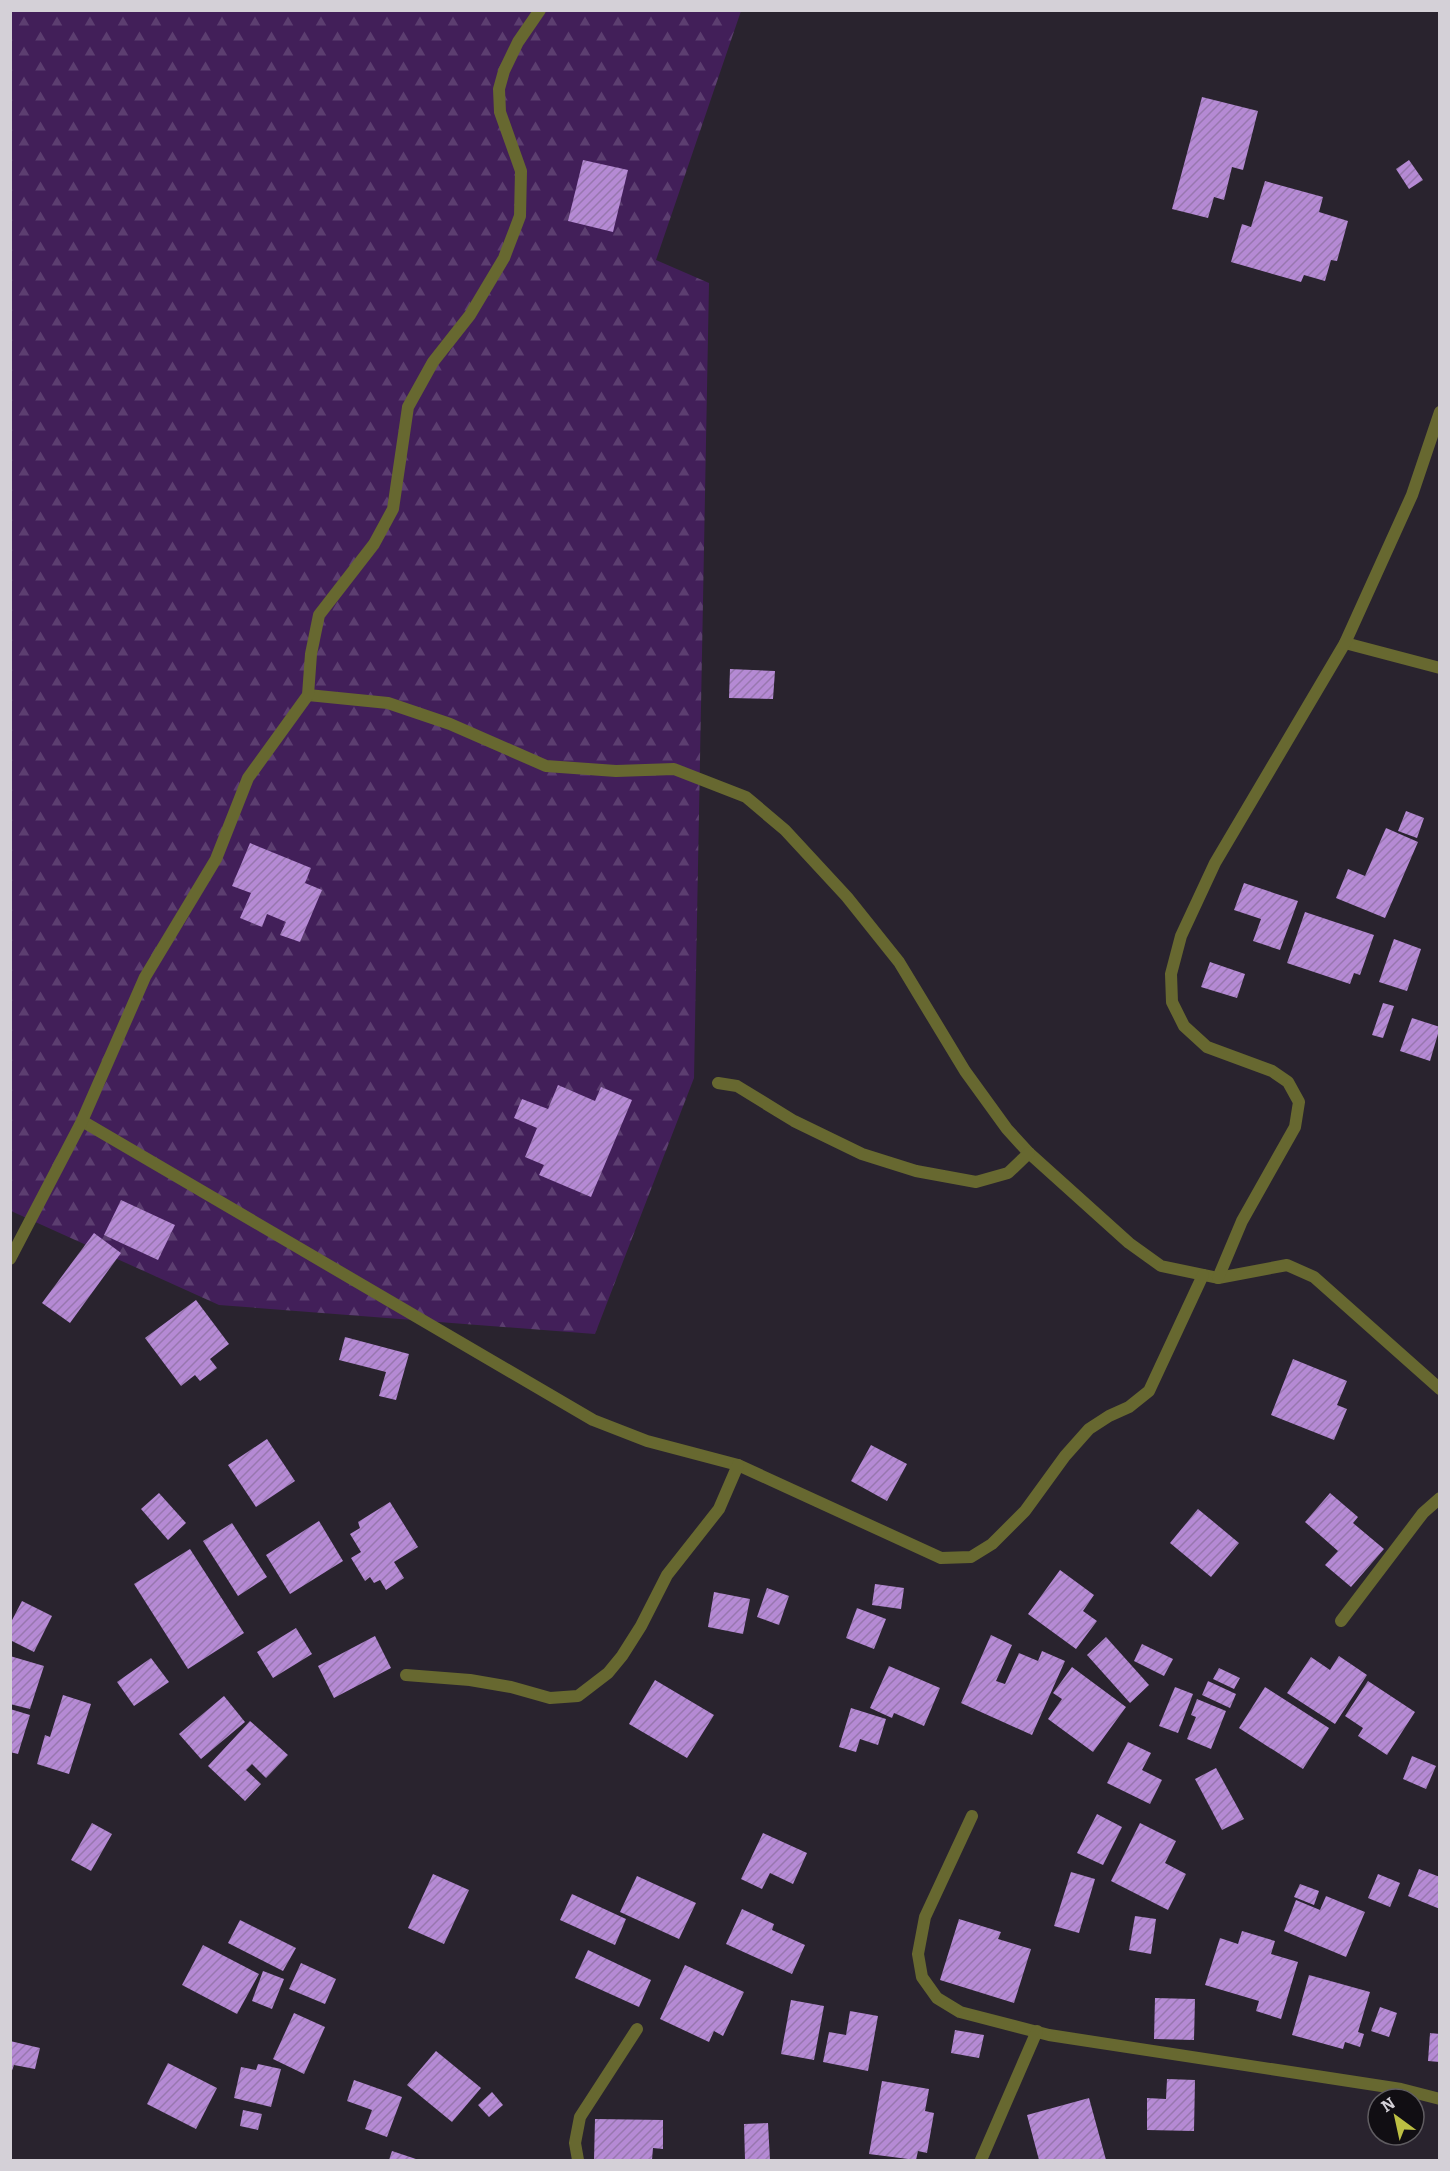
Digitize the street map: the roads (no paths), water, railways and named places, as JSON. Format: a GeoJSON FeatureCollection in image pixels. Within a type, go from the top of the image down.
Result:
{"type":"FeatureCollection","features":[{"type":"Feature","properties":{"kind":"street"},"geometry":{"type":"LineString","coordinates":[[10,1259],[82,1121],[145,977],[216,859],[248,778],[308,695],[311,654],[319,615],[374,544],[393,509],[408,407],[433,362],[470,315],[504,258],[520,216],[521,171],[500,112],[499,89],[504,71],[518,42],[540,10]]}},
{"type":"Feature","properties":{"kind":"street"},"geometry":{"type":"LineString","coordinates":[[1218,1278],[1242,1221],[1295,1127],[1299,1102],[1288,1082],[1272,1071],[1207,1047],[1184,1026],[1172,1002],[1171,974],[1181,936],[1215,863],[1345,643],[1412,495],[1440,412]]}},
{"type":"Feature","properties":{"kind":"street"},"geometry":{"type":"LineString","coordinates":[[1345,643],[1440,668]]}},
{"type":"Feature","properties":{"kind":"street"},"geometry":{"type":"LineString","coordinates":[[308,695],[388,703],[450,724],[546,766],[616,771],[674,769],[746,797],[785,830],[848,897],[898,962],[965,1071],[1007,1129],[1029,1153],[1128,1243],[1161,1266],[1218,1278],[1287,1265],[1314,1277],[1440,1389]]}},
{"type":"Feature","properties":{"kind":"street"},"geometry":{"type":"LineString","coordinates":[[718,1083],[737,1086],[794,1121],[862,1154],[916,1171],[976,1182],[1008,1173],[1029,1153]]}},
{"type":"Feature","properties":{"kind":"street"},"geometry":{"type":"LineString","coordinates":[[82,1121],[592,1420],[647,1441],[738,1465],[941,1558],[971,1557],[992,1544],[1025,1511],[1065,1456],[1089,1429],[1129,1407],[1149,1391],[1203,1275]]}},
{"type":"Feature","properties":{"kind":"street"},"geometry":{"type":"LineString","coordinates":[[406,1675],[470,1680],[511,1687],[550,1698],[578,1696],[608,1673],[622,1656],[641,1626],[667,1575],[719,1509],[738,1465]]}},
{"type":"Feature","properties":{"kind":"street"},"geometry":{"type":"LineString","coordinates":[[1341,1621],[1423,1513],[1440,1498]]}},
{"type":"Feature","properties":{"kind":"street"},"geometry":{"type":"LineString","coordinates":[[972,1816],[925,1917],[918,1954],[921,1977],[937,1998],[960,2012],[1049,2035],[1401,2089],[1440,2099]]}},
{"type":"Feature","properties":{"kind":"street"},"geometry":{"type":"LineString","coordinates":[[578,2160],[575,2143],[580,2118],[637,2029]]}},
{"type":"Feature","properties":{"kind":"street"},"geometry":{"type":"LineString","coordinates":[[981,2160],[1037,2031]]}}]}
